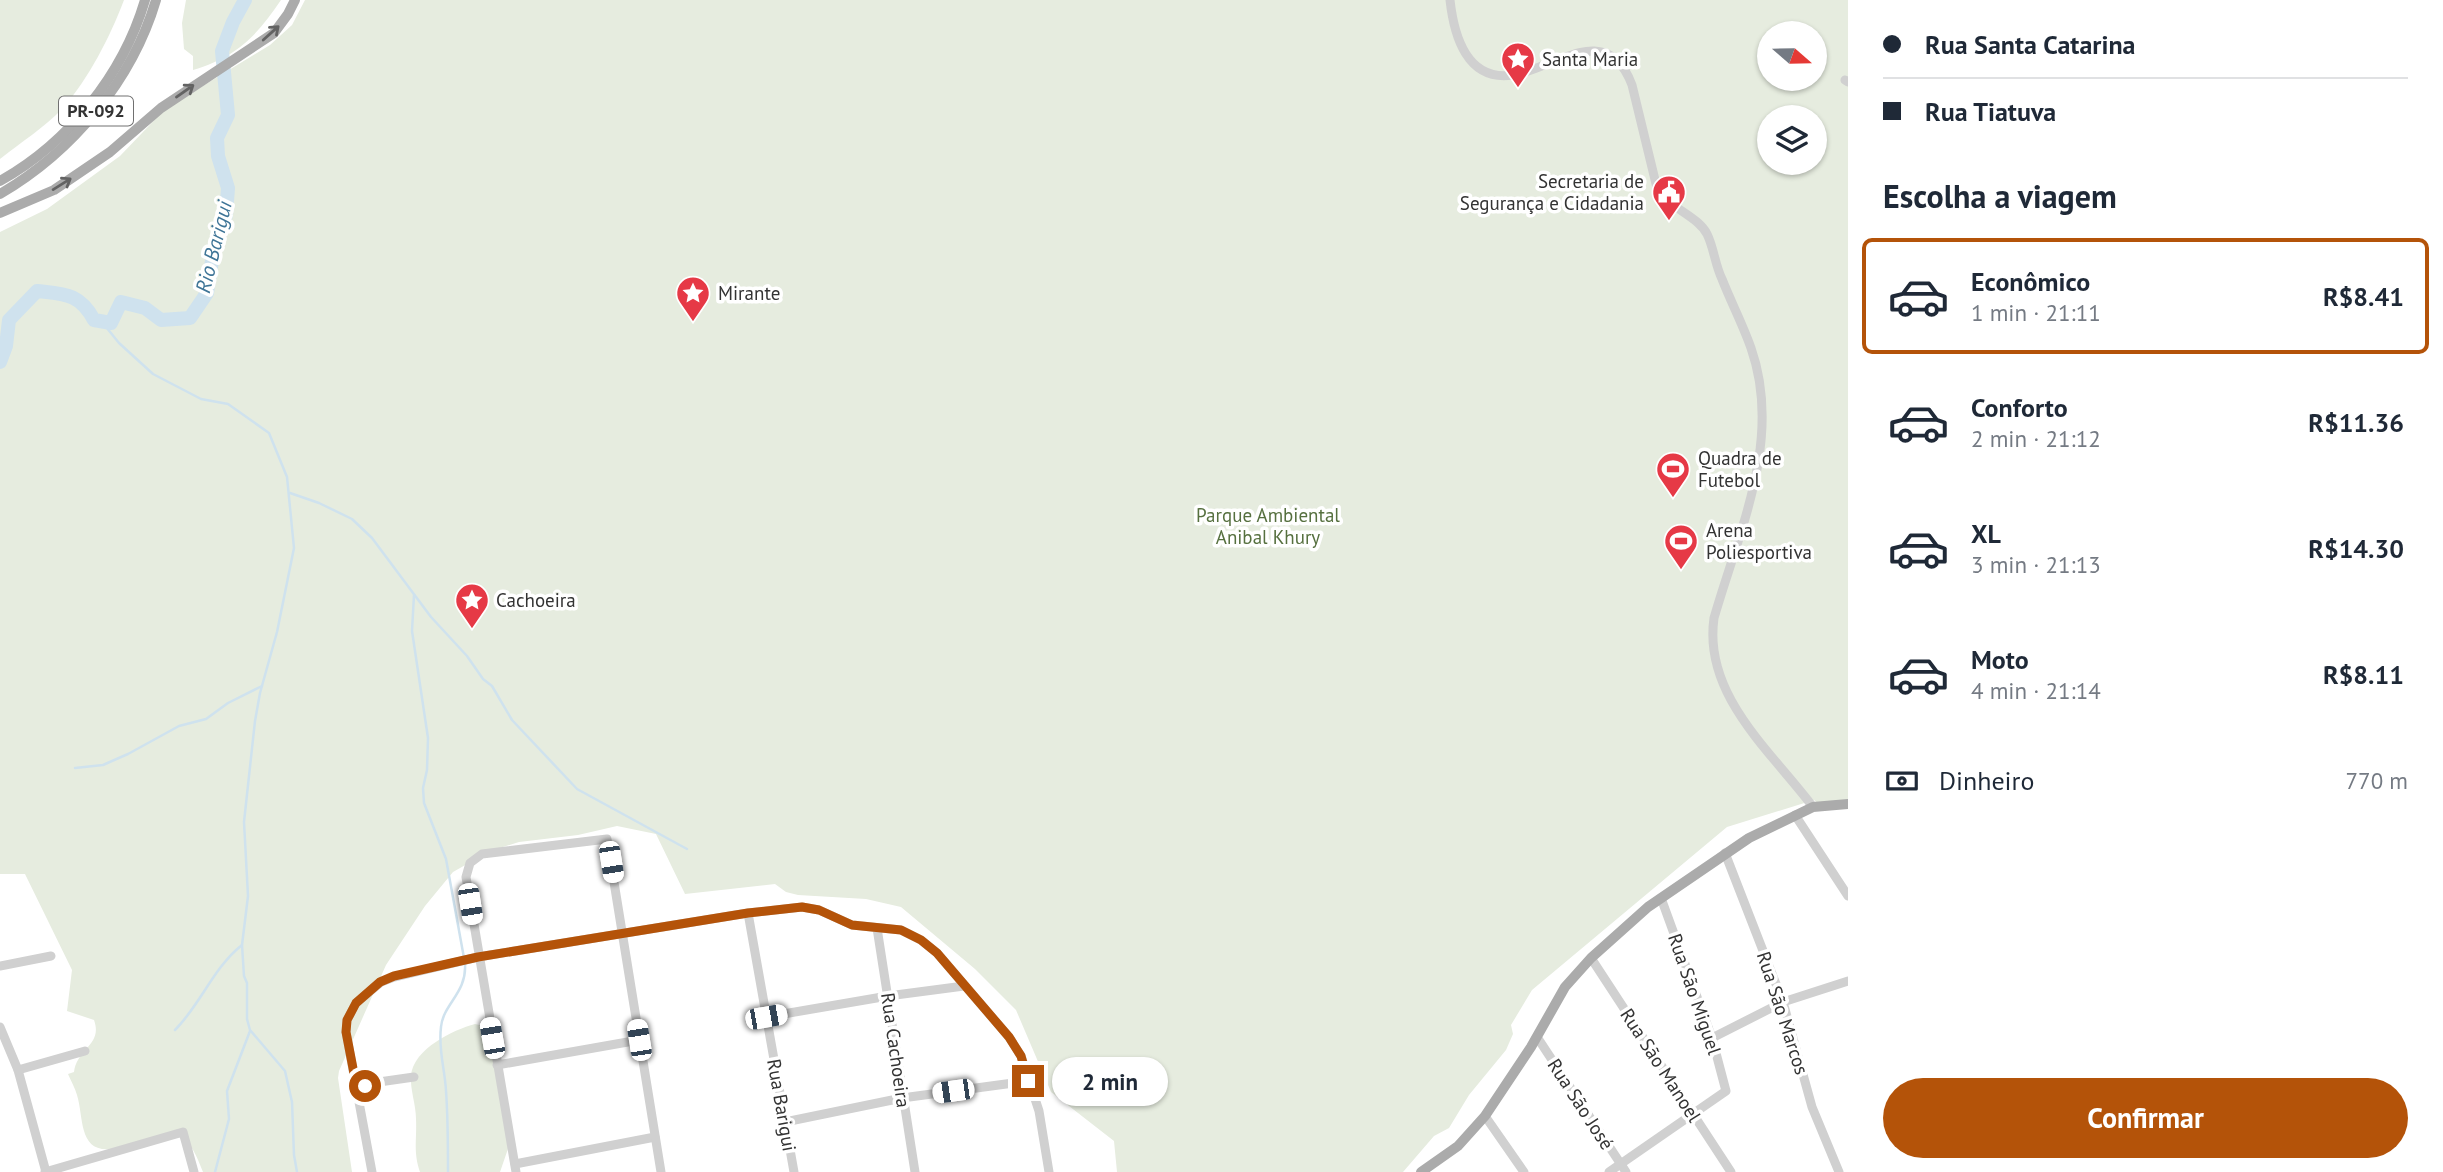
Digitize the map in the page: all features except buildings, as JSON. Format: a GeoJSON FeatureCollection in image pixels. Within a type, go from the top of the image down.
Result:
{"type":"FeatureCollection","features":[{"type":"Feature","properties":{"kind":"main road","name":"PR-092"},"geometry":{"type":"LineString","coordinates":[[0,181],[37,157],[67,130],[93,100],[134,31],[145,0]]}},
{"type":"Feature","properties":{"kind":"main road","name":"PR-092"},"geometry":{"type":"LineString","coordinates":[[0,194],[51,158],[93,115],[127,64],[156,0]]}},
{"type":"Feature","properties":{"kind":"main road"},"geometry":{"type":"LineString","coordinates":[[0,213],[54,190],[110,152],[161,108],[274,33],[295,0]]}},
{"type":"Feature","properties":{"kind":"main road"},"geometry":{"type":"LineString","coordinates":[[1421,1172],[1458,1146],[1485,1116],[1565,987],[1591,958],[1648,907],[1725,853],[1795,815],[1813,807],[1848,804]]}},
{"type":"Feature","properties":{"kind":"street"},"geometry":{"type":"LineString","coordinates":[[1450,0],[1455,33],[1461,48],[1470,61],[1482,70],[1496,75],[1514,75],[1594,50],[1607,53],[1618,62],[1627,72],[1632,85],[1657,188],[1663,199],[1702,226],[1708,235],[1717,269],[1752,349],[1762,412],[1759,466],[1714,618],[1713,656],[1721,681],[1752,732],[1813,807]]}},
{"type":"Feature","properties":{"kind":"street"},"geometry":{"type":"LineString","coordinates":[[1795,815],[1848,896]]}},
{"type":"Feature","properties":{"kind":"street"},"geometry":{"type":"LineString","coordinates":[[655,1137],[515,1168],[466,877],[470,863],[482,855],[607,839],[661,1172]]}},
{"type":"Feature","properties":{"kind":"street","name":"Rua São Marcos"},"geometry":{"type":"LineString","coordinates":[[1725,853],[1783,1002],[1812,1107],[1839,1172]]}},
{"type":"Feature","properties":{"kind":"street","name":"Rua São Miguel"},"geometry":{"type":"LineString","coordinates":[[1661,898],[1712,1038],[1726,1091],[1692,1114]]}},
{"type":"Feature","properties":{"kind":"street"},"geometry":{"type":"LineString","coordinates":[[372,1172],[346,1032],[347,1020],[356,1003],[380,982],[394,976],[478,957],[748,913],[802,907],[819,910],[852,925],[901,930],[921,940],[937,953],[1009,1037],[1021,1056],[1039,1111],[1049,1172]]}},
{"type":"Feature","properties":{"kind":"street","name":"Rua Barigui"},"geometry":{"type":"LineString","coordinates":[[748,913],[794,1172]]}},
{"type":"Feature","properties":{"kind":"street","name":"Rua Cachoeira"},"geometry":{"type":"LineString","coordinates":[[877,928],[915,1172]]}},
{"type":"Feature","properties":{"kind":"street"},"geometry":{"type":"LineString","coordinates":[[0,966],[51,956]]}},
{"type":"Feature","properties":{"kind":"street","name":"Rua São Manoel"},"geometry":{"type":"LineString","coordinates":[[1591,958],[1731,1172]]}},
{"type":"Feature","properties":{"kind":"street"},"geometry":{"type":"LineString","coordinates":[[1712,1038],[1783,1002],[1848,981]]}},
{"type":"Feature","properties":{"kind":"street"},"geometry":{"type":"LineString","coordinates":[[766,1017],[964,986]]}},
{"type":"Feature","properties":{"kind":"street"},"geometry":{"type":"LineString","coordinates":[[0,1027],[18,1070],[46,1172],[183,1132],[194,1172]]}},
{"type":"Feature","properties":{"kind":"street","name":"Rua São José"},"geometry":{"type":"LineString","coordinates":[[1536,1037],[1624,1168]]}},
{"type":"Feature","properties":{"kind":"street"},"geometry":{"type":"LineString","coordinates":[[497,1065],[639,1040]]}},
{"type":"Feature","properties":{"kind":"street"},"geometry":{"type":"LineString","coordinates":[[18,1070],[85,1051]]}},
{"type":"Feature","properties":{"kind":"street"},"geometry":{"type":"LineString","coordinates":[[357,1089],[372,1083],[414,1077]]}},
{"type":"Feature","properties":{"kind":"street"},"geometry":{"type":"LineString","coordinates":[[785,1122],[902,1098],[1028,1081]]}},
{"type":"Feature","properties":{"kind":"street"},"geometry":{"type":"LineString","coordinates":[[1609,1172],[1624,1168],[1692,1114]]}},
{"type":"Feature","properties":{"kind":"street"},"geometry":{"type":"LineString","coordinates":[[1485,1116],[1524,1172]]}},
{"type":"Feature","properties":{"kind":"green space"},"geometry":{"type":"Polygon","coordinates":[[[0,0],[124,0],[98,57],[73,96],[48,122],[0,159],[0,0]]]}},
{"type":"Feature","properties":{"kind":"green space"},"geometry":{"type":"Polygon","coordinates":[[[186,0],[281,0],[263,25],[244,44],[221,59],[193,70],[193,56],[184,49],[182,23],[186,0]]]}},
{"type":"Feature","properties":{"kind":"green space","name":"Parque Ambiental Anibal Khury"},"geometry":{"type":"Polygon","coordinates":[[[305,0],[1848,0],[1848,801],[1824,809],[1814,800],[1727,827],[1532,990],[1511,1025],[1513,1034],[1506,1050],[1469,1095],[1449,1128],[1434,1136],[1403,1172],[1117,1172],[1114,1141],[1051,1092],[1016,1010],[975,969],[901,907],[866,899],[798,895],[786,892],[775,884],[685,894],[656,834],[617,826],[578,835],[519,842],[490,851],[453,872],[425,906],[386,965],[339,1071],[352,1172],[203,1172],[190,1146],[178,1134],[112,1149],[101,1149],[88,1140],[84,1132],[77,1095],[68,1074],[74,1072],[76,1064],[95,1035],[94,1020],[67,1011],[72,970],[25,874],[0,874],[0,232],[47,209],[120,156],[165,109],[270,45],[292,25],[305,0]]]}},
{"type":"Feature","properties":{"kind":"green space"},"geometry":{"type":"Polygon","coordinates":[[[475,1024],[488,1027],[510,1143],[500,1172],[420,1172],[411,1081],[413,1066],[435,1042],[475,1024]]]}},
{"type":"Feature","properties":{"kind":"waterway","name":"Rio Barigui"},"geometry":{"type":"LineString","coordinates":[[0,362],[6,346],[9,320],[37,291],[70,296],[83,304],[94,320],[111,323],[121,302],[145,308],[161,320],[190,318],[207,293],[214,248],[226,215],[228,188],[218,156],[217,138],[228,115],[222,51],[245,0]]}},
{"type":"Feature","properties":{"kind":"waterway"},"geometry":{"type":"LineString","coordinates":[[102,322],[119,343],[153,374],[201,399],[228,404],[269,433],[287,477],[294,548],[255,721],[244,822],[248,896],[242,945],[247,983],[247,1019],[250,1030],[285,1071],[292,1102],[297,1172]]}},
{"type":"Feature","properties":{"kind":"waterway"},"geometry":{"type":"LineString","coordinates":[[290,493],[352,519],[372,538],[431,617],[467,656],[483,679],[492,686],[512,720],[577,789],[687,849]]}},
{"type":"Feature","properties":{"kind":"waterway"},"geometry":{"type":"LineString","coordinates":[[414,595],[412,631],[428,738],[424,803],[446,859],[464,958]]}},
{"type":"Feature","properties":{"kind":"waterway"},"geometry":{"type":"LineString","coordinates":[[75,768],[103,765],[179,726],[206,719],[228,703],[262,686]]}},
{"type":"Feature","properties":{"kind":"waterway"},"geometry":{"type":"LineString","coordinates":[[175,1030],[223,964],[242,945]]}},
{"type":"Feature","properties":{"kind":"waterway"},"geometry":{"type":"LineString","coordinates":[[448,1172],[441,1027],[446,1012],[459,991],[465,974],[465,964]]}},
{"type":"Feature","properties":{"kind":"waterway"},"geometry":{"type":"LineString","coordinates":[[215,1172],[229,1119],[227,1091],[250,1031]]}},
{"type":"Feature","properties":{"kind":"place","name":"Santa Maria"},"geometry":{"type":"Point","coordinates":[1518,89]}},
{"type":"Feature","properties":{"kind":"place","name":"Secretaria de Segurança e Cidadania"},"geometry":{"type":"Point","coordinates":[1669,222]}},
{"type":"Feature","properties":{"kind":"place","name":"Mirante"},"geometry":{"type":"Point","coordinates":[693,323]}},
{"type":"Feature","properties":{"kind":"place","name":"Quadra de Futebol"},"geometry":{"type":"Point","coordinates":[1673,499]}},
{"type":"Feature","properties":{"kind":"place","name":"Arena Poliesportiva"},"geometry":{"type":"Point","coordinates":[1681,571]}},
{"type":"Feature","properties":{"kind":"place","name":"Cachoeira"},"geometry":{"type":"Point","coordinates":[472,630]}},
{"type":"Feature","properties":{"kind":"route"},"geometry":{"type":"LineString","coordinates":[[365,1086],[357,1089],[346,1032],[347,1020],[356,1003],[380,982],[394,976],[478,957],[748,913],[802,907],[819,910],[852,925],[901,930],[921,940],[937,953],[1009,1037],[1021,1056],[1028,1081]]}}]}
